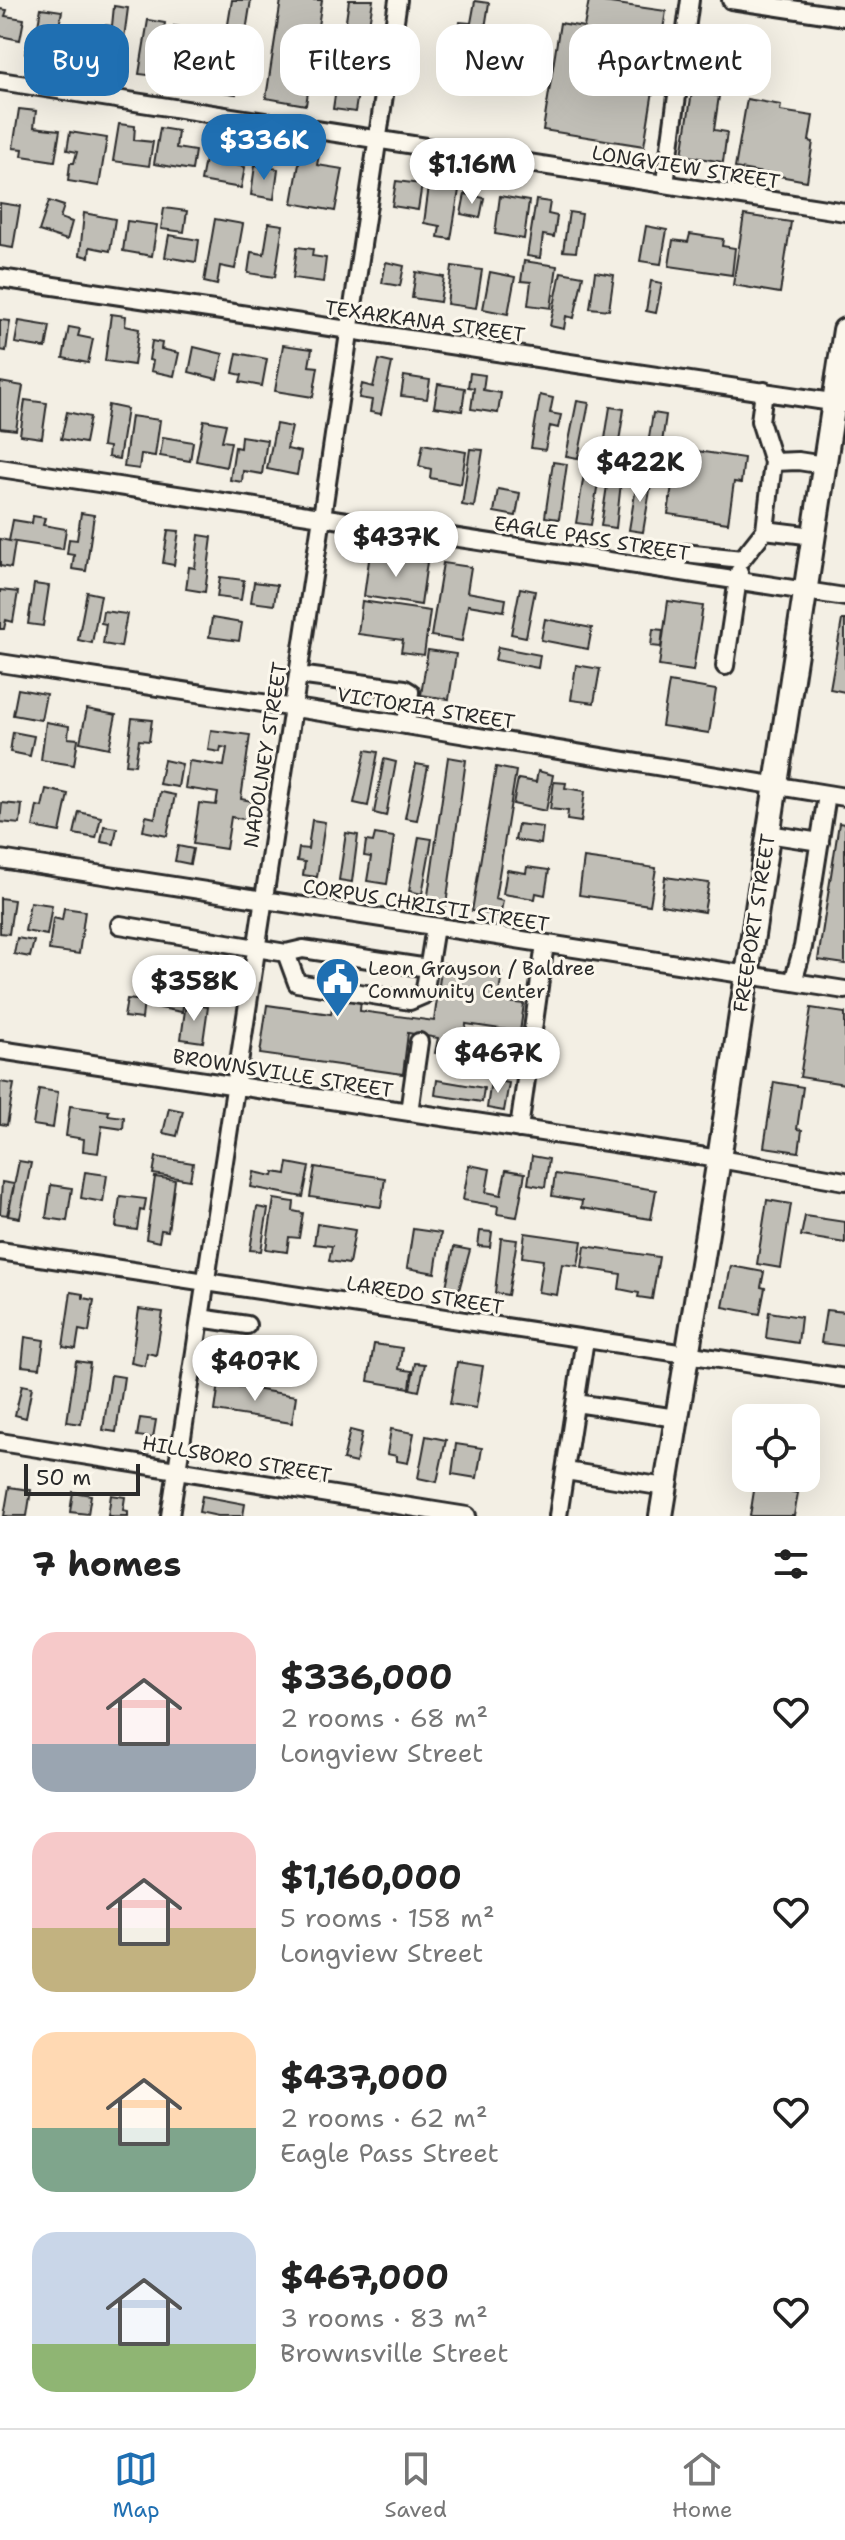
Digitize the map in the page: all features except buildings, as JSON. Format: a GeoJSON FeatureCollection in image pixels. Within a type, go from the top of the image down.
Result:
{"type":"FeatureCollection","features":[{"type":"Feature","properties":{"kind":"main road","name":"FREEPORT STREET"},"geometry":{"type":"LineString","coordinates":[[661,1516],[719,1159],[824,465],[840,403],[845,330]]}},
{"type":"Feature","properties":{"kind":"street","name":"NADOLNEY STREET"},"geometry":{"type":"LineString","coordinates":[[170,1516],[398,0]]}},
{"type":"Feature","properties":{"kind":"street"},"geometry":{"type":"LineString","coordinates":[[665,184],[690,0]]}},
{"type":"Feature","properties":{"kind":"street"},"geometry":{"type":"LineString","coordinates":[[731,0],[845,17]]}},
{"type":"Feature","properties":{"kind":"street","name":"LONGVIEW STREET"},"geometry":{"type":"LineString","coordinates":[[0,81],[845,212]]}},
{"type":"Feature","properties":{"kind":"street","name":"TEXARKANA STREET"},"geometry":{"type":"LineString","coordinates":[[0,278],[840,403]]}},
{"type":"Feature","properties":{"kind":"street"},"geometry":{"type":"LineString","coordinates":[[725,666],[742,559],[765,530],[773,462],[760,421],[764,391]]}},
{"type":"Feature","properties":{"kind":"street"},"geometry":{"type":"LineString","coordinates":[[773,462],[798,461],[824,465]]}},
{"type":"Feature","properties":{"kind":"street","name":"EAGLE PASS STREET"},"geometry":{"type":"LineString","coordinates":[[0,468],[845,597]]}},
{"type":"Feature","properties":{"kind":"street"},"geometry":{"type":"LineString","coordinates":[[765,530],[814,536]]}},
{"type":"Feature","properties":{"kind":"street"},"geometry":{"type":"LineString","coordinates":[[671,570],[684,553],[742,559]]}},
{"type":"Feature","properties":{"kind":"street","name":"VICTORIA STREET"},"geometry":{"type":"LineString","coordinates":[[0,663],[293,707],[845,797]]}},
{"type":"Feature","properties":{"kind":"street"},"geometry":{"type":"LineString","coordinates":[[298,675],[405,689],[410,692],[406,725]]}},
{"type":"Feature","properties":{"kind":"street"},"geometry":{"type":"LineString","coordinates":[[793,982],[803,947],[827,795]]}},
{"type":"Feature","properties":{"kind":"street"},"geometry":{"type":"LineString","coordinates":[[768,834],[820,842]]}},
{"type":"Feature","properties":{"kind":"street","name":"CORPUS CHRISTI STREET"},"geometry":{"type":"LineString","coordinates":[[0,859],[845,990]]}},
{"type":"Feature","properties":{"kind":"street"},"geometry":{"type":"LineString","coordinates":[[120,925],[286,953],[303,949],[428,968]]}},
{"type":"Feature","properties":{"kind":"street"},"geometry":{"type":"LineString","coordinates":[[286,953],[297,983],[410,1001],[424,995],[435,927]]}},
{"type":"Feature","properties":{"kind":"street"},"geometry":{"type":"LineString","coordinates":[[519,1129],[545,944]]}},
{"type":"Feature","properties":{"kind":"street"},"geometry":{"type":"LineString","coordinates":[[409,1112],[419,1042]]}},
{"type":"Feature","properties":{"kind":"street","name":"BROWNSVILLE STREET"},"geometry":{"type":"LineString","coordinates":[[0,1050],[719,1159],[845,1181]]}},
{"type":"Feature","properties":{"kind":"street","name":"LAREDO STREET"},"geometry":{"type":"LineString","coordinates":[[0,1251],[845,1378]]}},
{"type":"Feature","properties":{"kind":"street"},"geometry":{"type":"LineString","coordinates":[[200,1318],[247,1325]]}},
{"type":"Feature","properties":{"kind":"street"},"geometry":{"type":"LineString","coordinates":[[558,1516],[585,1339]]}},
{"type":"Feature","properties":{"kind":"street"},"geometry":{"type":"LineString","coordinates":[[576,1403],[676,1418]]}},
{"type":"Feature","properties":{"kind":"street","name":"HILLSBORO STREET"},"geometry":{"type":"LineString","coordinates":[[0,1442],[467,1516]]}},
{"type":"Feature","properties":{"kind":"street"},"geometry":{"type":"LineString","coordinates":[[566,1471],[665,1487]]}},
{"type":"Feature","properties":{"kind":"place","name":"Leon Grayson / Baldree Community Center"},"geometry":{"type":"Point","coordinates":[337,1018]}}]}
